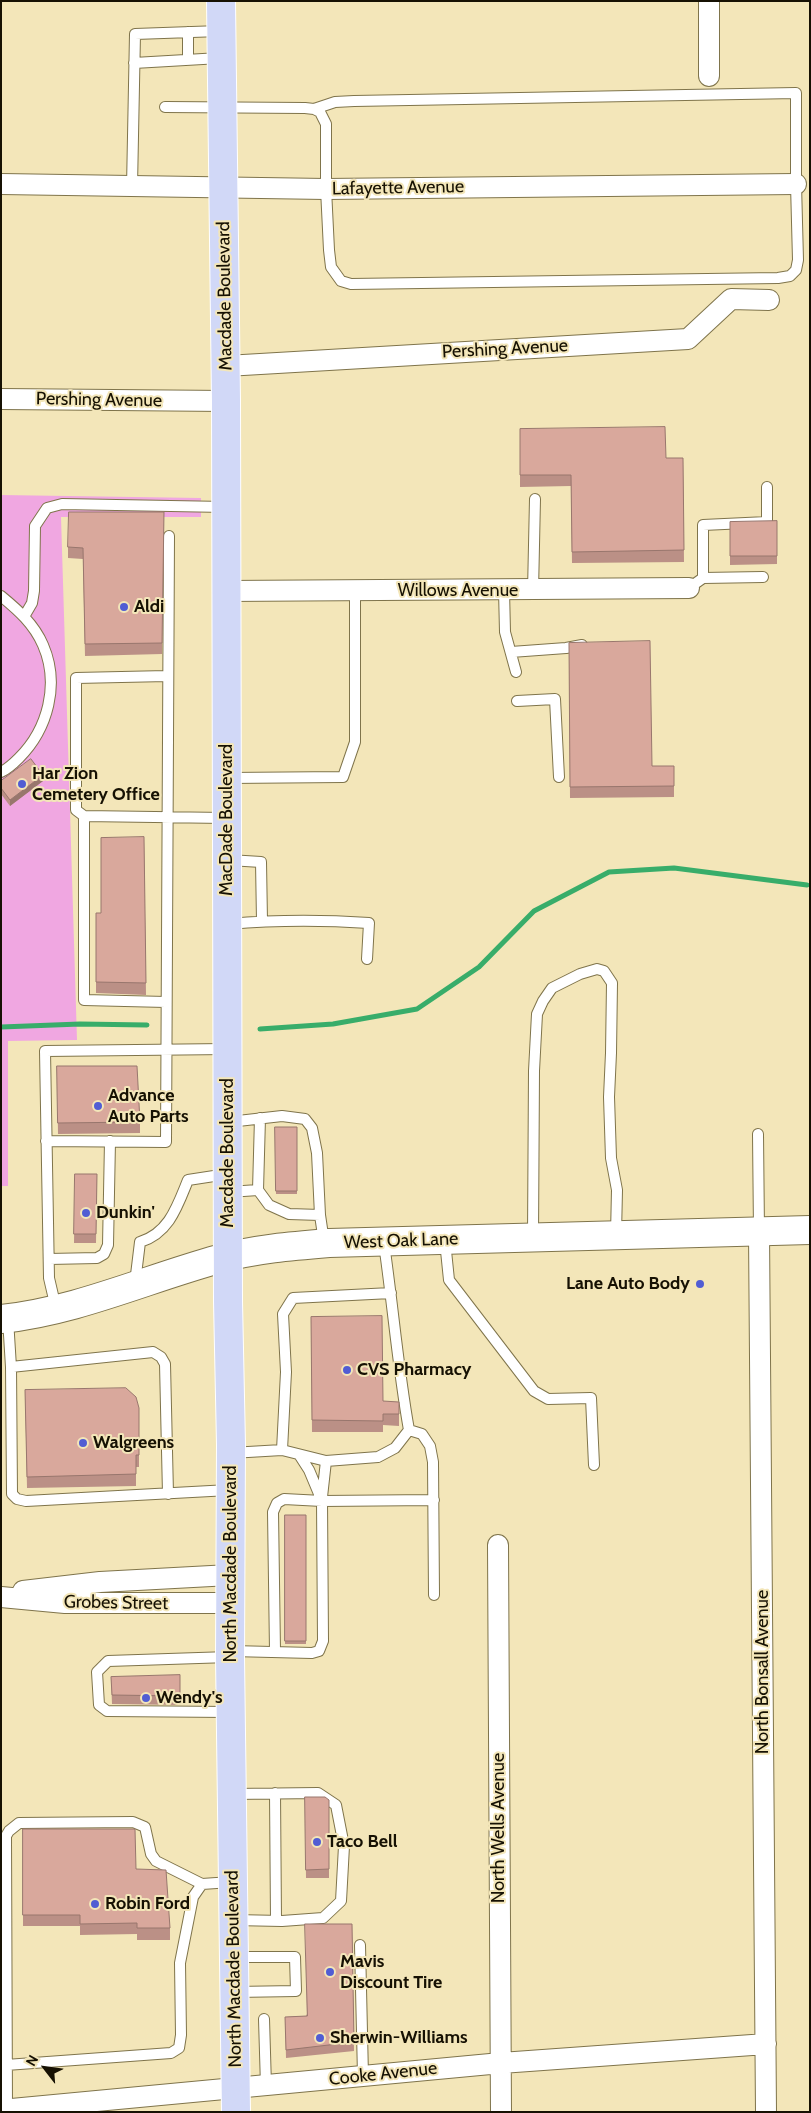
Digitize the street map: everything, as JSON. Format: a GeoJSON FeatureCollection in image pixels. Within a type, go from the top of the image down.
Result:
{"type":"FeatureCollection","features":[{"type":"Feature","properties":{"kind":"main road","name":"Macdade Boulevard"},"geometry":{"type":"LineString","coordinates":[[220,1],[226,366],[226,591]]}},
{"type":"Feature","properties":{"kind":"main road","name":"MacDade Boulevard"},"geometry":{"type":"LineString","coordinates":[[226,591],[228,1049]]}},
{"type":"Feature","properties":{"kind":"main road","name":"Macdade Boulevard"},"geometry":{"type":"LineString","coordinates":[[228,1049],[228,1257]]}},
{"type":"Feature","properties":{"kind":"main road","name":"West Oak Lane"},"geometry":{"type":"LineString","coordinates":[[5,1319],[56,1310],[228,1257],[287,1246],[324,1243],[810,1230]]}},
{"type":"Feature","properties":{"kind":"main road","name":"North Macdade Boulevard"},"geometry":{"type":"LineString","coordinates":[[228,1257],[235,2100]]}},
{"type":"Feature","properties":{"kind":"street"},"geometry":{"type":"LineString","coordinates":[[709,1],[709,76]]}},
{"type":"Feature","properties":{"kind":"street","name":"Lafayette Avenue"},"geometry":{"type":"LineString","coordinates":[[1,184],[326,189],[796,184]]}},
{"type":"Feature","properties":{"kind":"street","name":"Pershing Avenue"},"geometry":{"type":"LineString","coordinates":[[226,366],[688,339],[731,299],[769,300]]}},
{"type":"Feature","properties":{"kind":"street","name":"Pershing Avenue"},"geometry":{"type":"LineString","coordinates":[[1,399],[226,401]]}},
{"type":"Feature","properties":{"kind":"street","name":"Willows Avenue"},"geometry":{"type":"LineString","coordinates":[[226,591],[533,591],[696,583]]}},
{"type":"Feature","properties":{"kind":"street","name":"North Bonsall Avenue"},"geometry":{"type":"LineString","coordinates":[[759,1232],[766,2112]]}},
{"type":"Feature","properties":{"kind":"street","name":"North Wells Avenue"},"geometry":{"type":"LineString","coordinates":[[498,1544],[501,2112]]}},
{"type":"Feature","properties":{"kind":"street","name":"Grobes Street"},"geometry":{"type":"LineString","coordinates":[[1,1595],[100,1582],[230,1575]]}},
{"type":"Feature","properties":{"kind":"street","name":"Grobes Street"},"geometry":{"type":"LineString","coordinates":[[1,1595],[65,1603],[231,1604]]}},
{"type":"Feature","properties":{"kind":"street","name":"Cooke Avenue"},"geometry":{"type":"LineString","coordinates":[[4,2110],[235,2100],[266,2086],[500,2063],[766,2044]]}},
{"type":"Feature","properties":{"kind":"lane"},"geometry":{"type":"LineString","coordinates":[[132,186],[134,34],[221,31]]}},
{"type":"Feature","properties":{"kind":"lane"},"geometry":{"type":"LineString","coordinates":[[188,32],[188,60]]}},
{"type":"Feature","properties":{"kind":"lane"},"geometry":{"type":"LineString","coordinates":[[134,63],[222,58]]}},
{"type":"Feature","properties":{"kind":"lane"},"geometry":{"type":"LineString","coordinates":[[165,108],[314,109],[335,102],[354,101],[796,93],[798,260],[796,270],[790,276],[778,278],[351,284],[341,281],[331,267],[326,189],[326,124],[323,116],[314,109]]}},
{"type":"Feature","properties":{"kind":"lane"},"geometry":{"type":"LineString","coordinates":[[763,578],[696,583],[703,525],[767,522],[767,488]]}},
{"type":"Feature","properties":{"kind":"lane"},"geometry":{"type":"LineString","coordinates":[[533,591],[534,499]]}},
{"type":"Feature","properties":{"kind":"lane"},"geometry":{"type":"LineString","coordinates":[[25,616],[32,603],[34,591],[35,526],[47,508],[62,504],[227,508]]}},
{"type":"Feature","properties":{"kind":"lane"},"geometry":{"type":"LineString","coordinates":[[46,1141],[166,1142],[168,536]]}},
{"type":"Feature","properties":{"kind":"lane"},"geometry":{"type":"LineString","coordinates":[[504,590],[505,632],[516,672]]}},
{"type":"Feature","properties":{"kind":"lane"},"geometry":{"type":"LineString","coordinates":[[227,778],[343,777],[355,742],[355,591]]}},
{"type":"Feature","properties":{"kind":"lane"},"geometry":{"type":"LineString","coordinates":[[1,596],[25,616],[44,645],[51,679],[47,714],[32,745],[7,770],[1,772]]}},
{"type":"Feature","properties":{"kind":"lane"},"geometry":{"type":"LineString","coordinates":[[511,652],[590,644]]}},
{"type":"Feature","properties":{"kind":"lane"},"geometry":{"type":"LineString","coordinates":[[167,676],[76,678],[76,810],[84,816],[227,818]]}},
{"type":"Feature","properties":{"kind":"lane"},"geometry":{"type":"LineString","coordinates":[[517,701],[555,698],[559,778]]}},
{"type":"Feature","properties":{"kind":"lane"},"geometry":{"type":"LineString","coordinates":[[84,816],[84,1000],[166,1002]]}},
{"type":"Feature","properties":{"kind":"lane"},"geometry":{"type":"LineString","coordinates":[[228,860],[261,862],[262,921]]}},
{"type":"Feature","properties":{"kind":"lane"},"geometry":{"type":"LineString","coordinates":[[228,924],[262,921],[369,923],[367,959]]}},
{"type":"Feature","properties":{"kind":"lane"},"geometry":{"type":"LineString","coordinates":[[533,1237],[534,1071],[537,1014],[542,1001],[552,988],[580,974],[597,969],[608,976],[612,983],[612,1053],[609,1097],[611,1158],[616,1190],[616,1235]]}},
{"type":"Feature","properties":{"kind":"lane"},"geometry":{"type":"LineString","coordinates":[[56,1310],[49,1278],[45,1051],[228,1049]]}},
{"type":"Feature","properties":{"kind":"lane"},"geometry":{"type":"LineString","coordinates":[[228,1122],[282,1116],[305,1119],[312,1128],[317,1153],[320,1215],[324,1243]]}},
{"type":"Feature","properties":{"kind":"lane"},"geometry":{"type":"LineString","coordinates":[[260,1118],[258,1190],[269,1205],[289,1214],[320,1215]]}},
{"type":"Feature","properties":{"kind":"lane"},"geometry":{"type":"LineString","coordinates":[[758,1134],[759,1232]]}},
{"type":"Feature","properties":{"kind":"lane"},"geometry":{"type":"LineString","coordinates":[[49,1259],[97,1258],[104,1254],[108,1244],[110,1142]]}},
{"type":"Feature","properties":{"kind":"lane"},"geometry":{"type":"LineString","coordinates":[[135,1286],[140,1242],[151,1238],[163,1229],[175,1212],[188,1180],[228,1183],[258,1190]]}},
{"type":"Feature","properties":{"kind":"lane"},"geometry":{"type":"LineString","coordinates":[[445,1240],[449,1280],[534,1391],[548,1399],[591,1398],[594,1465]]}},
{"type":"Feature","properties":{"kind":"lane"},"geometry":{"type":"LineString","coordinates":[[230,1453],[282,1450],[326,1461],[378,1457],[395,1448],[409,1430],[401,1386],[391,1293],[383,1242]]}},
{"type":"Feature","properties":{"kind":"lane"},"geometry":{"type":"LineString","coordinates":[[282,1450],[286,1372],[282,1335],[283,1314],[293,1298],[391,1293]]}},
{"type":"Feature","properties":{"kind":"lane"},"geometry":{"type":"LineString","coordinates":[[5,1319],[11,1367],[12,1494],[17,1499],[26,1501],[230,1490]]}},
{"type":"Feature","properties":{"kind":"lane"},"geometry":{"type":"LineString","coordinates":[[11,1367],[153,1352],[161,1357],[165,1364],[168,1494]]}},
{"type":"Feature","properties":{"kind":"lane"},"geometry":{"type":"LineString","coordinates":[[409,1430],[422,1434],[430,1446],[434,1462],[434,1595]]}},
{"type":"Feature","properties":{"kind":"lane"},"geometry":{"type":"LineString","coordinates":[[300,1456],[309,1470],[322,1501]]}},
{"type":"Feature","properties":{"kind":"lane"},"geometry":{"type":"LineString","coordinates":[[232,1712],[107,1711],[99,1705],[97,1672],[108,1661],[275,1652],[312,1653],[319,1651],[323,1641],[322,1501],[326,1461]]}},
{"type":"Feature","properties":{"kind":"lane"},"geometry":{"type":"LineString","coordinates":[[275,1652],[273,1512],[277,1503],[284,1499],[322,1501],[434,1500]]}},
{"type":"Feature","properties":{"kind":"lane"},"geometry":{"type":"LineString","coordinates":[[275,1793],[276,1921]]}},
{"type":"Feature","properties":{"kind":"lane"},"geometry":{"type":"LineString","coordinates":[[232,1794],[318,1793],[336,1805],[344,1846],[341,1901],[323,1918],[276,1921],[234,1920]]}},
{"type":"Feature","properties":{"kind":"lane"},"geometry":{"type":"LineString","coordinates":[[4,2110],[6,2064],[6,1836],[9,1831],[19,1822],[133,1822],[144,1827],[151,1854],[156,1861],[202,1884],[233,1882]]}},
{"type":"Feature","properties":{"kind":"lane"},"geometry":{"type":"LineString","coordinates":[[6,2064],[171,2053],[179,2048],[181,2035],[180,1964],[193,1897],[202,1884]]}},
{"type":"Feature","properties":{"kind":"lane"},"geometry":{"type":"LineString","coordinates":[[360,1945],[363,2076]]}},
{"type":"Feature","properties":{"kind":"lane"},"geometry":{"type":"LineString","coordinates":[[234,1956],[295,1956],[296,1991],[234,1992]]}},
{"type":"Feature","properties":{"kind":"lane"},"geometry":{"type":"LineString","coordinates":[[264,2019],[266,2086]]}},
{"type":"Feature","properties":{"kind":"shaded area"},"geometry":{"type":"Polygon","coordinates":[[[1,495],[201,498],[201,517],[61,517],[77,1040],[8,1041],[8,1186],[1,1186],[1,495]]]}},
{"type":"Feature","properties":{"kind":"building"},"geometry":{"type":"Polygon","coordinates":[[[665,427],[666,458],[683,458],[684,550],[572,552],[571,475],[520,475],[520,429],[665,427]]]}},
{"type":"Feature","properties":{"kind":"building","name":"Aldi"},"geometry":{"type":"Polygon","coordinates":[[[69,512],[164,512],[162,643],[85,644],[83,548],[68,547],[69,512]]]}},
{"type":"Feature","properties":{"kind":"building"},"geometry":{"type":"Polygon","coordinates":[[[777,521],[777,556],[730,556],[730,522],[777,521]]]}},
{"type":"Feature","properties":{"kind":"building"},"geometry":{"type":"Polygon","coordinates":[[[650,641],[652,766],[674,766],[674,786],[570,787],[569,643],[650,641]]]}},
{"type":"Feature","properties":{"kind":"building","name":"Har Zion Cemetery Office"},"geometry":{"type":"Polygon","coordinates":[[[31,759],[43,775],[10,800],[1,788],[1,781],[31,759]]]}},
{"type":"Feature","properties":{"kind":"building"},"geometry":{"type":"Polygon","coordinates":[[[144,837],[146,983],[96,982],[96,913],[101,913],[101,838],[144,837]]]}},
{"type":"Feature","properties":{"kind":"building","name":"Advance Auto Parts"},"geometry":{"type":"Polygon","coordinates":[[[57,1066],[137,1066],[140,1122],[58,1123],[57,1066]]]}},
{"type":"Feature","properties":{"kind":"building"},"geometry":{"type":"Polygon","coordinates":[[[275,1127],[297,1127],[297,1191],[276,1191],[275,1127]]]}},
{"type":"Feature","properties":{"kind":"building","name":"Dunkin'"},"geometry":{"type":"Polygon","coordinates":[[[75,1174],[97,1174],[96,1234],[74,1234],[75,1174]]]}},
{"type":"Feature","properties":{"kind":"building","name":"CVS Pharmacy"},"geometry":{"type":"Polygon","coordinates":[[[382,1316],[383,1401],[399,1402],[399,1414],[383,1414],[383,1421],[312,1420],[311,1317],[382,1316]]]}},
{"type":"Feature","properties":{"kind":"building","name":"Walgreens"},"geometry":{"type":"Polygon","coordinates":[[[126,1388],[136,1397],[139,1408],[139,1455],[136,1455],[136,1474],[27,1477],[25,1390],[126,1388]]]}},
{"type":"Feature","properties":{"kind":"building"},"geometry":{"type":"Polygon","coordinates":[[[285,1515],[306,1515],[306,1641],[285,1641],[285,1515]]]}},
{"type":"Feature","properties":{"kind":"building"},"geometry":{"type":"Polygon","coordinates":[[[180,1675],[180,1696],[112,1695],[111,1677],[180,1675]]]}},
{"type":"Feature","properties":{"kind":"building","name":"Taco Bell"},"geometry":{"type":"Polygon","coordinates":[[[305,1797],[325,1797],[329,1800],[329,1869],[306,1870],[305,1797]]]}},
{"type":"Feature","properties":{"kind":"building","name":"Robin Ford"},"geometry":{"type":"Polygon","coordinates":[[[23,1829],[135,1829],[136,1869],[166,1870],[170,1928],[137,1928],[137,1923],[80,1924],[80,1915],[23,1915],[23,1829]]]}},
{"type":"Feature","properties":{"kind":"building"},"geometry":{"type":"Polygon","coordinates":[[[305,1924],[352,1924],[354,2042],[286,2050],[285,2017],[307,2016],[305,1924]]]}},
{"type":"Feature","properties":{"kind":"waterway"},"geometry":{"type":"LineString","coordinates":[[260,1029],[333,1024],[417,1009],[479,967],[534,911],[609,872],[674,868],[807,885]]}},
{"type":"Feature","properties":{"kind":"waterway"},"geometry":{"type":"LineString","coordinates":[[1,1027],[80,1024],[147,1025]]}},
{"type":"Feature","properties":{"kind":"place","name":"Aldi"},"geometry":{"type":"Point","coordinates":[124,607]}},
{"type":"Feature","properties":{"kind":"place","name":"Har Zion Cemetery Office"},"geometry":{"type":"Point","coordinates":[22,784]}},
{"type":"Feature","properties":{"kind":"place","name":"Advance Auto Parts"},"geometry":{"type":"Point","coordinates":[98,1106]}},
{"type":"Feature","properties":{"kind":"place","name":"Dunkin'"},"geometry":{"type":"Point","coordinates":[86,1213]}},
{"type":"Feature","properties":{"kind":"place","name":"Lane Auto Body"},"geometry":{"type":"Point","coordinates":[700,1284]}},
{"type":"Feature","properties":{"kind":"place","name":"CVS Pharmacy"},"geometry":{"type":"Point","coordinates":[347,1370]}},
{"type":"Feature","properties":{"kind":"place","name":"Walgreens"},"geometry":{"type":"Point","coordinates":[83,1443]}},
{"type":"Feature","properties":{"kind":"place","name":"Wendy's"},"geometry":{"type":"Point","coordinates":[146,1698]}},
{"type":"Feature","properties":{"kind":"place","name":"Taco Bell"},"geometry":{"type":"Point","coordinates":[317,1842]}},
{"type":"Feature","properties":{"kind":"place","name":"Robin Ford"},"geometry":{"type":"Point","coordinates":[95,1904]}},
{"type":"Feature","properties":{"kind":"place","name":"Mavis Discount Tire"},"geometry":{"type":"Point","coordinates":[330,1972]}},
{"type":"Feature","properties":{"kind":"place","name":"Sherwin-Williams"},"geometry":{"type":"Point","coordinates":[320,2038]}}]}
